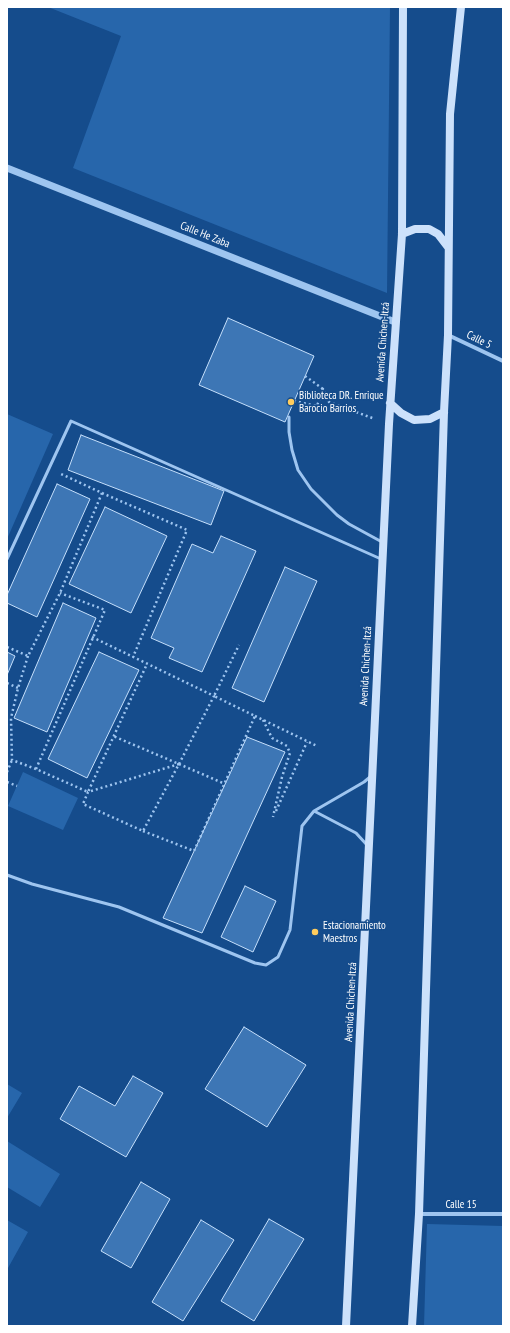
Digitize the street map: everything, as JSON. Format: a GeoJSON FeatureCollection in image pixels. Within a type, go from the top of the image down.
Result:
{"type":"FeatureCollection","features":[{"type":"Feature","properties":{"kind":"main road","name":"Avenida Chichen-Itzá"},"geometry":{"type":"LineString","coordinates":[[346,1326],[390,403],[402,234],[403,7]]}},
{"type":"Feature","properties":{"kind":"main road"},"geometry":{"type":"LineString","coordinates":[[412,1326],[419,1214],[444,412],[448,334],[450,114],[461,7]]}},
{"type":"Feature","properties":{"kind":"main road"},"geometry":{"type":"LineString","coordinates":[[402,234],[415,228],[429,229],[438,234],[448,247]]}},
{"type":"Feature","properties":{"kind":"main road"},"geometry":{"type":"LineString","coordinates":[[390,403],[401,413],[414,420],[430,419],[444,412]]}},
{"type":"Feature","properties":{"kind":"street","name":"Calle He Zaba"},"geometry":{"type":"LineString","coordinates":[[7,168],[395,322]]}},
{"type":"Feature","properties":{"kind":"street","name":"Calle 5"},"geometry":{"type":"LineString","coordinates":[[448,334],[503,361]]}},
{"type":"Feature","properties":{"kind":"street","name":"Calle 15"},"geometry":{"type":"LineString","coordinates":[[419,1214],[503,1214]]}},
{"type":"Feature","properties":{"kind":"lane"},"geometry":{"type":"LineString","coordinates":[[289,417],[289,432],[292,450],[298,470],[311,489],[349,524],[383,542]]}},
{"type":"Feature","properties":{"kind":"lane"},"geometry":{"type":"LineString","coordinates":[[7,559],[71,421],[382,560]]}},
{"type":"Feature","properties":{"kind":"lane"},"geometry":{"type":"LineString","coordinates":[[7,875],[32,884],[119,906],[255,963],[266,965],[278,957],[290,930],[302,826],[314,811],[364,782],[372,775]]}},
{"type":"Feature","properties":{"kind":"lane"},"geometry":{"type":"LineString","coordinates":[[314,811],[356,833],[369,848]]}},
{"type":"Feature","properties":{"kind":"path"},"geometry":{"type":"LineString","coordinates":[[305,376],[323,389],[330,402],[389,424]]}},
{"type":"Feature","properties":{"kind":"path"},"geometry":{"type":"LineString","coordinates":[[294,401],[317,406],[323,389]]}},
{"type":"Feature","properties":{"kind":"path"},"geometry":{"type":"LineString","coordinates":[[49,468],[187,530],[133,657]]}},
{"type":"Feature","properties":{"kind":"path"},"geometry":{"type":"LineString","coordinates":[[7,772],[12,760],[11,718],[28,656],[60,593],[102,492]]}},
{"type":"Feature","properties":{"kind":"path"},"geometry":{"type":"LineString","coordinates":[[36,769],[104,610],[60,593]]}},
{"type":"Feature","properties":{"kind":"path"},"geometry":{"type":"LineString","coordinates":[[92,637],[317,746]]}},
{"type":"Feature","properties":{"kind":"path"},"geometry":{"type":"LineString","coordinates":[[144,831],[239,645]]}},
{"type":"Feature","properties":{"kind":"path"},"geometry":{"type":"LineString","coordinates":[[7,647],[28,656]]}},
{"type":"Feature","properties":{"kind":"path"},"geometry":{"type":"LineString","coordinates":[[147,664],[83,804],[194,851],[255,716]]}},
{"type":"Feature","properties":{"kind":"path"},"geometry":{"type":"LineString","coordinates":[[7,682],[18,688]]}},
{"type":"Feature","properties":{"kind":"path"},"geometry":{"type":"LineString","coordinates":[[263,720],[272,738],[287,746],[290,753],[282,777],[273,817],[307,742]]}},
{"type":"Feature","properties":{"kind":"path"},"geometry":{"type":"LineString","coordinates":[[113,736],[225,785]]}},
{"type":"Feature","properties":{"kind":"path"},"geometry":{"type":"LineString","coordinates":[[12,760],[88,792],[179,764]]}},
{"type":"Feature","properties":{"kind":"path"},"geometry":{"type":"LineString","coordinates":[[7,782],[17,786]]}},
{"type":"Feature","properties":{"kind":"shaded area"},"geometry":{"type":"Polygon","coordinates":[[[48,7],[390,7],[387,293],[73,168],[121,36],[48,7]]]}},
{"type":"Feature","properties":{"kind":"shaded area"},"geometry":{"type":"Polygon","coordinates":[[[7,414],[53,434],[7,539],[7,414]]]}},
{"type":"Feature","properties":{"kind":"shaded area"},"geometry":{"type":"Polygon","coordinates":[[[23,772],[78,798],[63,830],[8,806],[23,772]]]}},
{"type":"Feature","properties":{"kind":"shaded area"},"geometry":{"type":"Polygon","coordinates":[[[7,1084],[22,1093],[7,1118],[7,1084]]]}},
{"type":"Feature","properties":{"kind":"shaded area"},"geometry":{"type":"Polygon","coordinates":[[[7,1141],[60,1174],[40,1207],[7,1187],[7,1141]]]}},
{"type":"Feature","properties":{"kind":"shaded area"},"geometry":{"type":"Polygon","coordinates":[[[7,1220],[28,1232],[8,1268],[7,1267],[7,1220]]]}},
{"type":"Feature","properties":{"kind":"shaded area"},"geometry":{"type":"Polygon","coordinates":[[[427,1224],[503,1226],[503,1326],[424,1326],[427,1224]]]}},
{"type":"Feature","properties":{"kind":"building"},"geometry":{"type":"Polygon","coordinates":[[[228,318],[314,356],[285,422],[199,385],[228,318]]]}},
{"type":"Feature","properties":{"kind":"building"},"geometry":{"type":"Polygon","coordinates":[[[81,435],[224,491],[211,525],[68,470],[81,435]]]}},
{"type":"Feature","properties":{"kind":"building"},"geometry":{"type":"Polygon","coordinates":[[[57,484],[90,499],[37,617],[7,603],[7,595],[57,484]]]}},
{"type":"Feature","properties":{"kind":"building"},"geometry":{"type":"Polygon","coordinates":[[[105,507],[167,536],[131,613],[69,584],[105,507]]]}},
{"type":"Feature","properties":{"kind":"building"},"geometry":{"type":"Polygon","coordinates":[[[221,536],[256,551],[202,672],[169,658],[174,648],[151,638],[192,544],[213,553],[221,536]]]}},
{"type":"Feature","properties":{"kind":"building"},"geometry":{"type":"Polygon","coordinates":[[[285,567],[317,581],[264,702],[232,688],[285,567]]]}},
{"type":"Feature","properties":{"kind":"building"},"geometry":{"type":"Polygon","coordinates":[[[63,603],[96,618],[47,732],[14,718],[63,603]]]}},
{"type":"Feature","properties":{"kind":"building"},"geometry":{"type":"Polygon","coordinates":[[[7,652],[15,656],[7,675],[7,652]]]}},
{"type":"Feature","properties":{"kind":"building"},"geometry":{"type":"Polygon","coordinates":[[[99,652],[139,670],[87,778],[48,759],[99,652]]]}},
{"type":"Feature","properties":{"kind":"building"},"geometry":{"type":"Polygon","coordinates":[[[247,737],[285,752],[202,933],[163,918],[247,737]]]}},
{"type":"Feature","properties":{"kind":"building"},"geometry":{"type":"Polygon","coordinates":[[[245,886],[276,901],[253,952],[221,937],[245,886]]]}},
{"type":"Feature","properties":{"kind":"building"},"geometry":{"type":"Polygon","coordinates":[[[244,1027],[306,1065],[267,1127],[205,1089],[244,1027]]]}},
{"type":"Feature","properties":{"kind":"building"},"geometry":{"type":"Polygon","coordinates":[[[133,1076],[163,1093],[126,1157],[60,1119],[79,1086],[115,1106],[133,1076]]]}},
{"type":"Feature","properties":{"kind":"building"},"geometry":{"type":"Polygon","coordinates":[[[141,1182],[170,1199],[131,1268],[101,1251],[141,1182]]]}},
{"type":"Feature","properties":{"kind":"building"},"geometry":{"type":"Polygon","coordinates":[[[269,1219],[304,1239],[254,1321],[221,1301],[269,1219]]]}},
{"type":"Feature","properties":{"kind":"building"},"geometry":{"type":"Polygon","coordinates":[[[201,1220],[234,1240],[183,1321],[152,1302],[201,1220]]]}},
{"type":"Feature","properties":{"kind":"place","name":"Biblioteca DR. Enrique Barocio Barrios"},"geometry":{"type":"Point","coordinates":[291,402]}},
{"type":"Feature","properties":{"kind":"place","name":"Estacionamiento Maestros"},"geometry":{"type":"Point","coordinates":[315,932]}}]}
